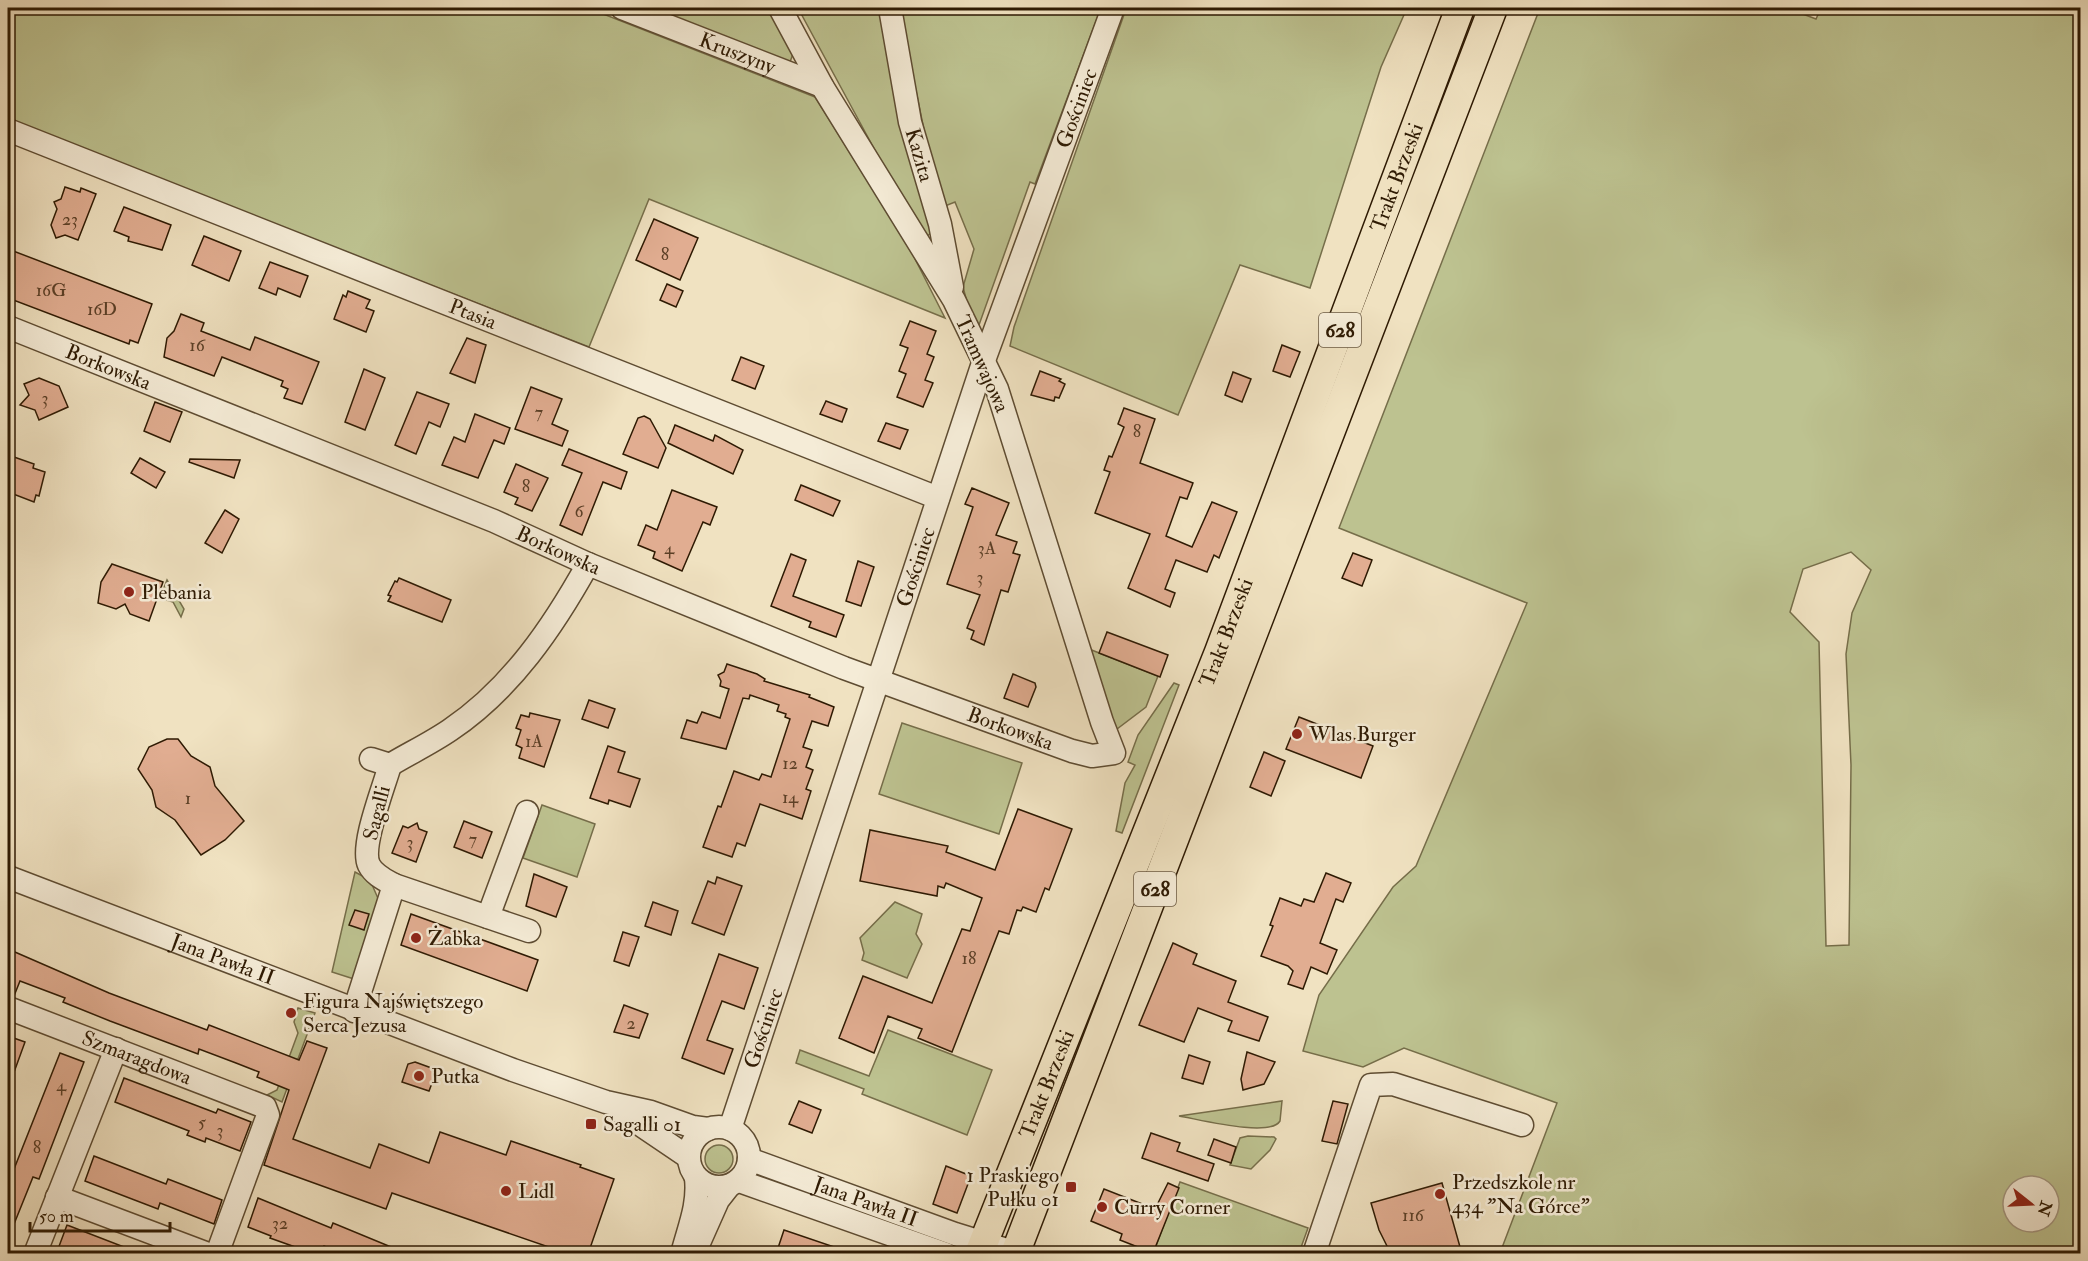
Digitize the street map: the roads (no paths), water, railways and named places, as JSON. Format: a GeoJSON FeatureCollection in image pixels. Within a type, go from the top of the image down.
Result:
{"type":"FeatureCollection","features":[{"type":"Feature","properties":{"kind":"main road","name":"Trakt Brzeski"},"geometry":{"type":"LineString","coordinates":[[981,1248],[1219,652],[1460,8]]}},
{"type":"Feature","properties":{"kind":"main road","name":"Trakt Brzeski"},"geometry":{"type":"LineString","coordinates":[[1017,1253],[1492,8]]}},
{"type":"Feature","properties":{"kind":"street","name":"Kruszyny"},"geometry":{"type":"LineString","coordinates":[[622,8],[822,86]]}},
{"type":"Feature","properties":{"kind":"street","name":"Tramwajowa"},"geometry":{"type":"LineString","coordinates":[[780,8],[822,86],[954,300],[983,363],[998,389],[1102,722],[1114,753]]}},
{"type":"Feature","properties":{"kind":"street","name":"Kazita"},"geometry":{"type":"LineString","coordinates":[[890,8],[910,122],[940,224],[954,300]]}},
{"type":"Feature","properties":{"kind":"street","name":"Gościniec"},"geometry":{"type":"LineString","coordinates":[[719,1129],[877,681],[983,363],[1113,8]]}},
{"type":"Feature","properties":{"kind":"street","name":"Ptasia"},"geometry":{"type":"LineString","coordinates":[[8,130],[938,498]]}},
{"type":"Feature","properties":{"kind":"street","name":"Borkowska"},"geometry":{"type":"LineString","coordinates":[[8,327],[494,521],[588,564],[877,681],[1072,752],[1092,756],[1114,753]]}},
{"type":"Feature","properties":{"kind":"street","name":"Sagalli"},"geometry":{"type":"LineString","coordinates":[[529,931],[394,885],[376,874],[368,864],[367,846],[381,762],[451,729],[505,682],[560,614],[588,564]]}},
{"type":"Feature","properties":{"kind":"street"},"geometry":{"type":"LineString","coordinates":[[488,917],[527,812]]}},
{"type":"Feature","properties":{"kind":"street","name":"Jana Pawła II"},"geometry":{"type":"LineString","coordinates":[[8,877],[354,1011],[606,1102],[651,1112],[693,1127],[719,1129]]}},
{"type":"Feature","properties":{"kind":"street"},"geometry":{"type":"LineString","coordinates":[[354,1011],[394,885]]}},
{"type":"Feature","properties":{"kind":"street","name":"Szmaragdowa"},"geometry":{"type":"LineString","coordinates":[[8,1008],[265,1107],[268,1115],[217,1254]]}},
{"type":"Feature","properties":{"kind":"street"},"geometry":{"type":"LineString","coordinates":[[35,1254],[116,1049]]}},
{"type":"Feature","properties":{"kind":"street"},"geometry":{"type":"LineString","coordinates":[[1314,1254],[1371,1085],[1393,1084],[1522,1125]]}},
{"type":"Feature","properties":{"kind":"street","name":"Jana Pawła II"},"geometry":{"type":"LineString","coordinates":[[606,1102],[692,1167]]}},
{"type":"Feature","properties":{"kind":"street"},"geometry":{"type":"LineString","coordinates":[[682,1254],[698,1195],[692,1167],[698,1135],[719,1129],[746,1143],[749,1159],[747,1168],[718,1200],[694,1254]]}},
{"type":"Feature","properties":{"kind":"street","name":"Jana Pawła II"},"geometry":{"type":"LineString","coordinates":[[749,1159],[981,1248],[1017,1253]]}},
{"type":"Feature","properties":{"kind":"street"},"geometry":{"type":"LineString","coordinates":[[692,1167],[713,1187],[734,1183]]}},
{"type":"Feature","properties":{"kind":"street","name":"Jana Pawła II"},"geometry":{"type":"LineString","coordinates":[[734,1183],[946,1254]]}},
{"type":"Feature","properties":{"kind":"street"},"geometry":{"type":"LineString","coordinates":[[57,1197],[207,1254]]}},
{"type":"Feature","properties":{"kind":"place","name":"Plebania"},"geometry":{"type":"Point","coordinates":[129,592]}},
{"type":"Feature","properties":{"kind":"place","name":"Wlas Burger"},"geometry":{"type":"Point","coordinates":[1297,734]}},
{"type":"Feature","properties":{"kind":"place","name":"Żabka"},"geometry":{"type":"Point","coordinates":[416,938]}},
{"type":"Feature","properties":{"kind":"place","name":"Figura Najświętszego Serca Jezusa"},"geometry":{"type":"Point","coordinates":[291,1013]}},
{"type":"Feature","properties":{"kind":"place","name":"Putka"},"geometry":{"type":"Point","coordinates":[419,1076]}},
{"type":"Feature","properties":{"kind":"place","name":"Sagalli 01"},"geometry":{"type":"Point","coordinates":[591,1124]}},
{"type":"Feature","properties":{"kind":"place","name":"1 Praskiego Pułku 01"},"geometry":{"type":"Point","coordinates":[1071,1187]}},
{"type":"Feature","properties":{"kind":"place","name":"Lidl"},"geometry":{"type":"Point","coordinates":[506,1191]}},
{"type":"Feature","properties":{"kind":"place","name":"Przedszkole nr 434 \"Na Górce\""},"geometry":{"type":"Point","coordinates":[1440,1194]}},
{"type":"Feature","properties":{"kind":"place","name":"Curry Corner"},"geometry":{"type":"Point","coordinates":[1102,1207]}}]}
